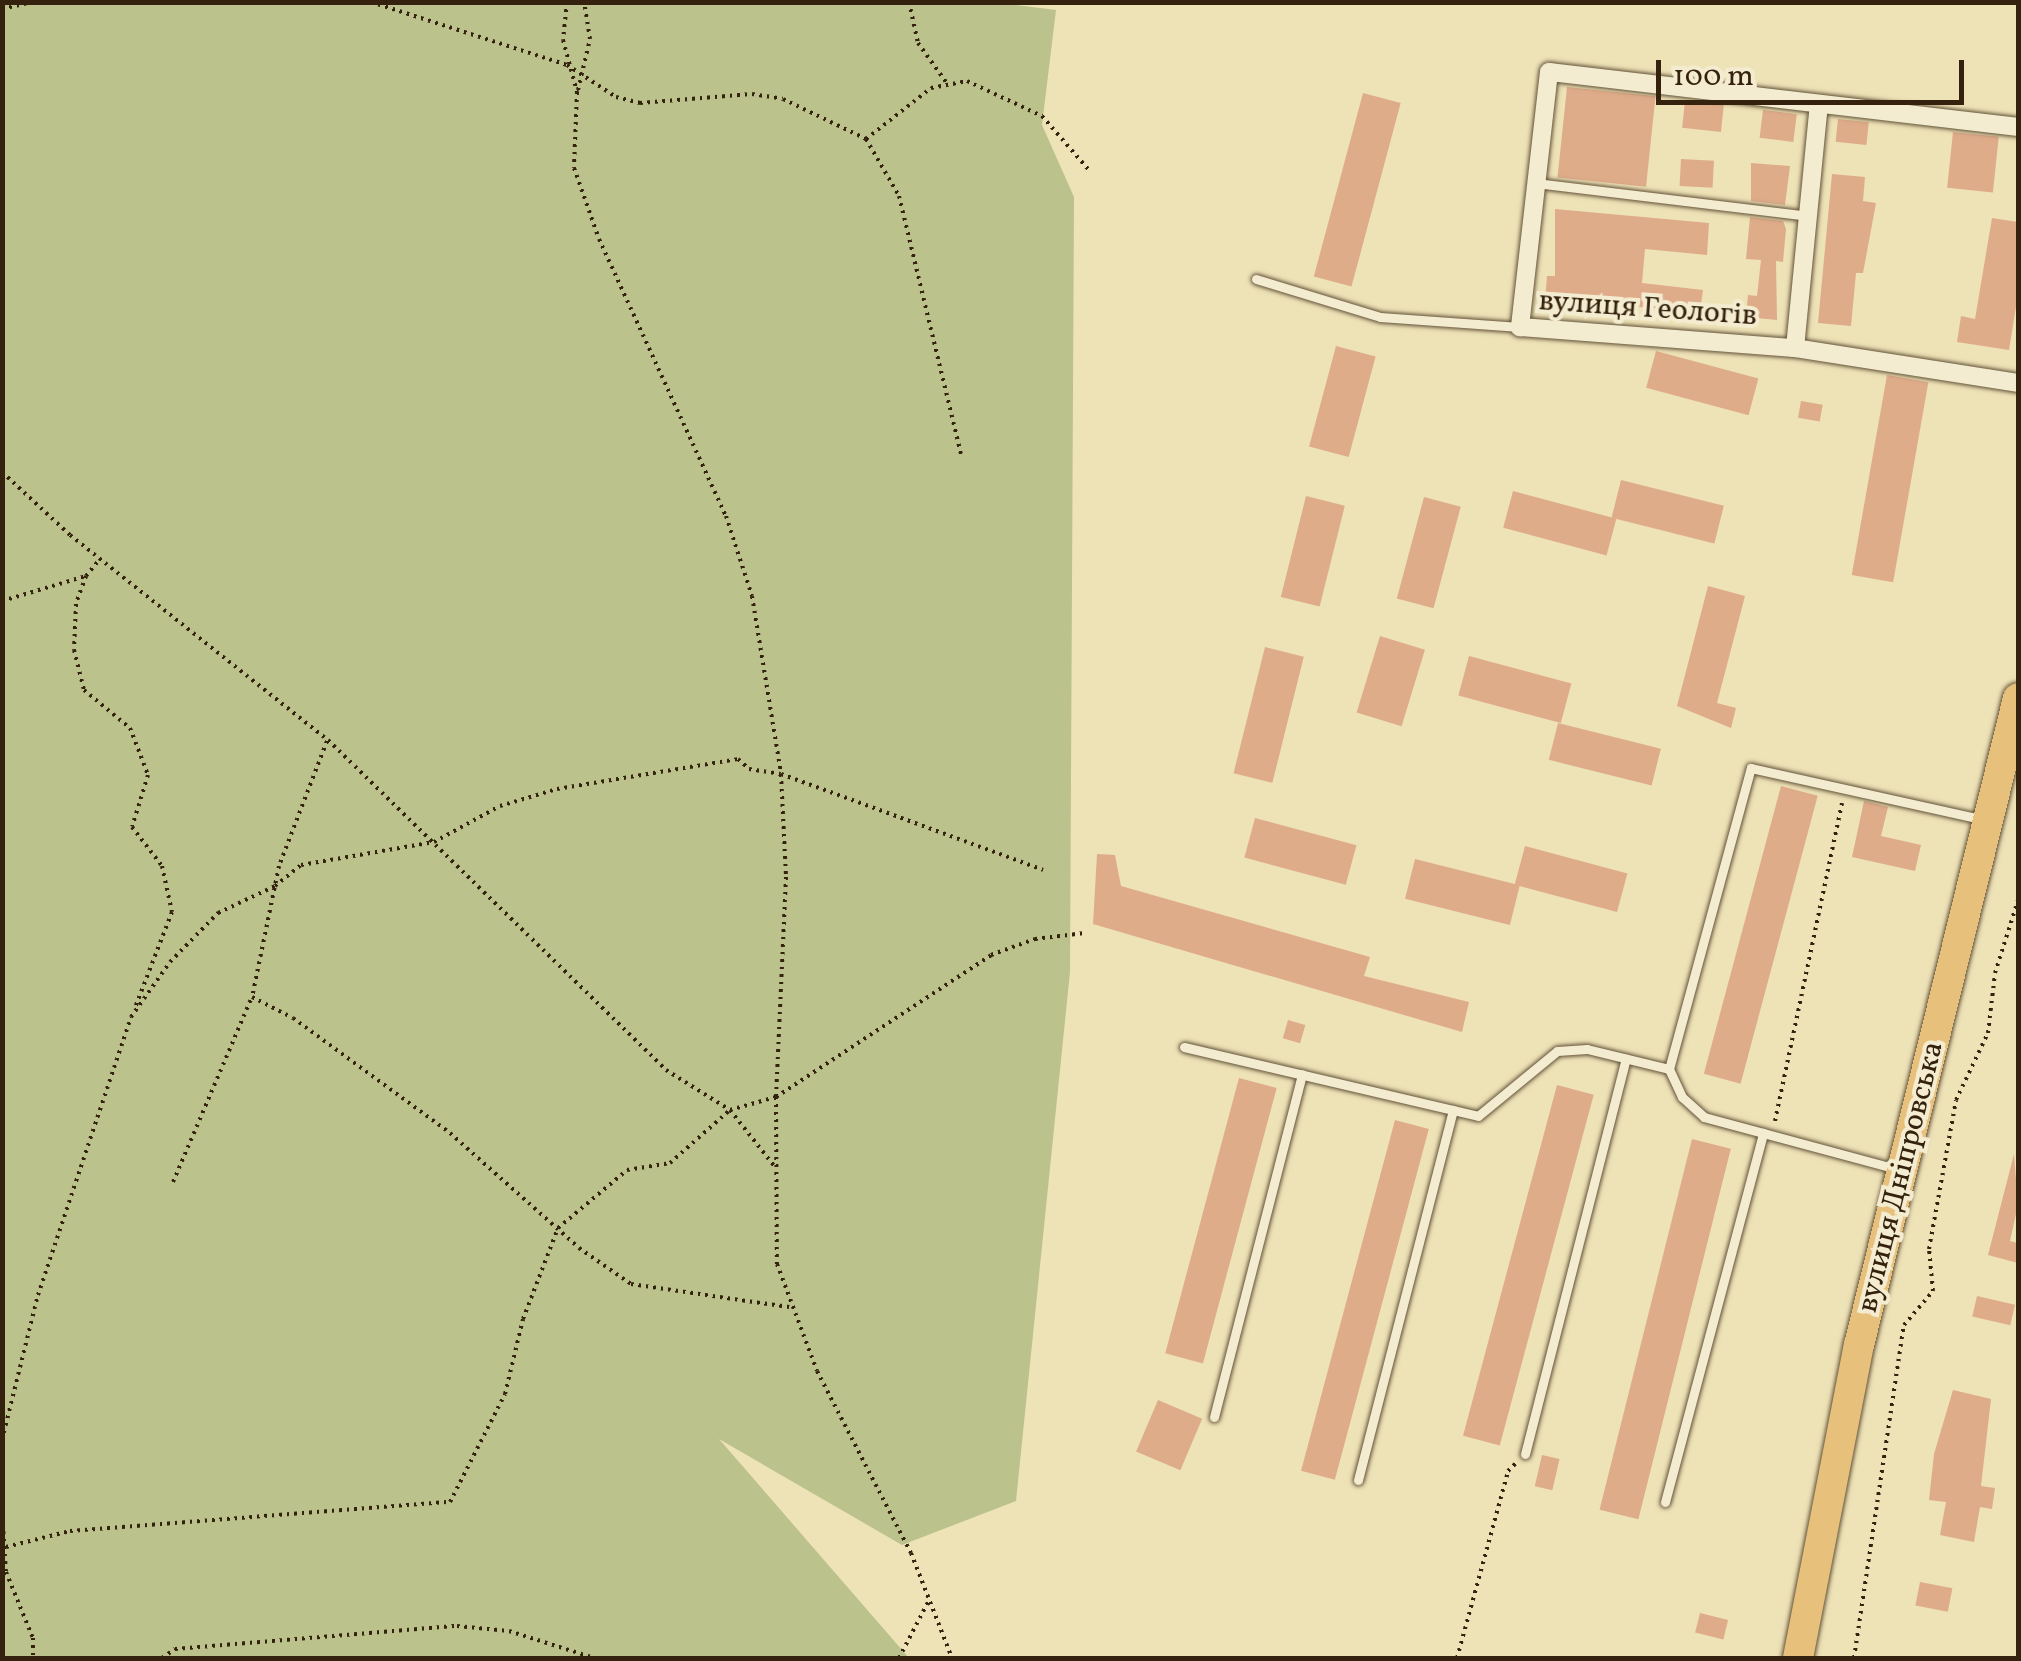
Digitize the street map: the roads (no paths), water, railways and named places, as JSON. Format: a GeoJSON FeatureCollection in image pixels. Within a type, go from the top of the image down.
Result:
{"type":"FeatureCollection","features":[{"type":"Feature","properties":{"kind":"highway","name":"вулиця Дніпровська"},"geometry":{"type":"LineString","coordinates":[[1798,1658],[1842,1421],[2018,698]]}},
{"type":"Feature","properties":{"kind":"street","name":"вулиця Геологів"},"geometry":{"type":"LineString","coordinates":[[2018,127],[1548,72],[1520,327],[1795,348],[2018,383]]}},
{"type":"Feature","properties":{"kind":"street"},"geometry":{"type":"LineString","coordinates":[[1795,348],[1819,104]]}},
{"type":"Feature","properties":{"kind":"lane"},"geometry":{"type":"LineString","coordinates":[[1536,184],[1809,216]]}},
{"type":"Feature","properties":{"kind":"lane"},"geometry":{"type":"LineString","coordinates":[[1256,279],[1380,317],[1520,327]]}},
{"type":"Feature","properties":{"kind":"lane"},"geometry":{"type":"LineString","coordinates":[[1904,1171],[1704,1117],[1682,1096],[1669,1070],[1751,768],[1989,820]]}},
{"type":"Feature","properties":{"kind":"lane"},"geometry":{"type":"LineString","coordinates":[[1184,1047],[1478,1116],[1557,1052],[1587,1049],[1669,1070]]}},
{"type":"Feature","properties":{"kind":"lane"},"geometry":{"type":"LineString","coordinates":[[1525,1454],[1626,1058]]}},
{"type":"Feature","properties":{"kind":"lane"},"geometry":{"type":"LineString","coordinates":[[1214,1417],[1302,1074]]}},
{"type":"Feature","properties":{"kind":"lane"},"geometry":{"type":"LineString","coordinates":[[1358,1480],[1453,1110]]}},
{"type":"Feature","properties":{"kind":"lane"},"geometry":{"type":"LineString","coordinates":[[1665,1502],[1768,1134]]}}]}
